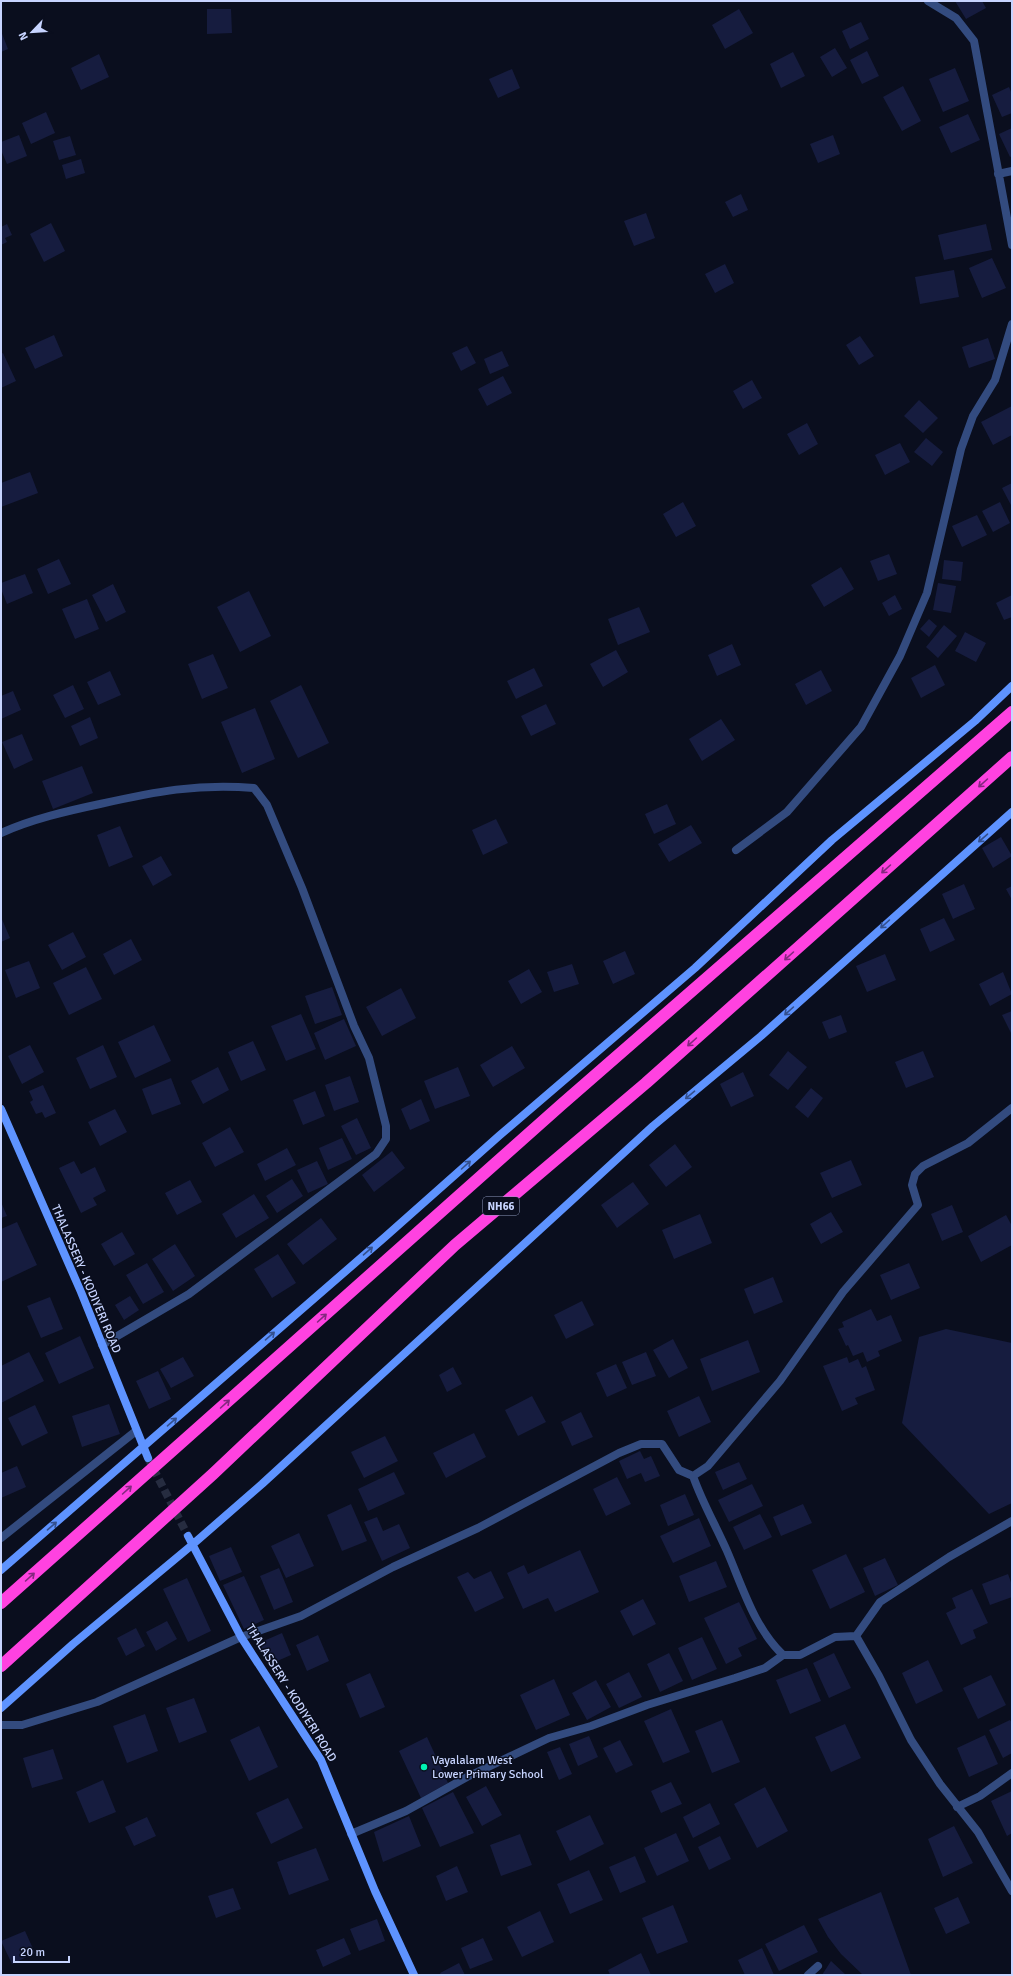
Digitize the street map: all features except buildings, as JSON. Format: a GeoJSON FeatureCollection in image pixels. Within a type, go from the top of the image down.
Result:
{"type":"FeatureCollection","features":[{"type":"Feature","properties":{"kind":"highway","name":"NH66"},"geometry":{"type":"LineString","coordinates":[[1,1603],[555,1110],[1012,712]]}},
{"type":"Feature","properties":{"kind":"highway","name":"NH66"},"geometry":{"type":"LineString","coordinates":[[1,1666],[213,1474],[455,1245],[646,1083],[1012,757]]}},
{"type":"Feature","properties":{"kind":"street"},"geometry":{"type":"LineString","coordinates":[[928,1],[956,18],[974,41],[1012,245]]}},
{"type":"Feature","properties":{"kind":"street"},"geometry":{"type":"LineString","coordinates":[[998,174],[1012,171]]}},
{"type":"Feature","properties":{"kind":"street"},"geometry":{"type":"LineString","coordinates":[[736,850],[787,812],[861,727],[900,656],[927,593],[961,449],[973,416],[994,380],[1012,324]]}},
{"type":"Feature","properties":{"kind":"street"},"geometry":{"type":"LineString","coordinates":[[1,1570],[500,1135],[695,968],[832,840],[975,721],[1012,686]]}},
{"type":"Feature","properties":{"kind":"street"},"geometry":{"type":"LineString","coordinates":[[1,833],[20,825],[73,810],[141,795],[184,788],[223,785],[254,788],[270,812],[305,894],[354,1026],[369,1058],[386,1126],[386,1139],[376,1154],[189,1294],[102,1345]]}},
{"type":"Feature","properties":{"kind":"street"},"geometry":{"type":"LineString","coordinates":[[1,1708],[73,1644],[192,1545],[354,1402],[653,1126],[762,1036],[1012,812]]}},
{"type":"Feature","properties":{"kind":"street"},"geometry":{"type":"LineString","coordinates":[[692,1476],[708,1466],[770,1393],[843,1292],[918,1205],[912,1185],[915,1174],[923,1166],[968,1143],[1012,1108]]}},
{"type":"Feature","properties":{"kind":"street","name":"THALASSERY - KODIYERI ROAD"},"geometry":{"type":"LineString","coordinates":[[1,1109],[80,1292],[148,1458]]}},
{"type":"Feature","properties":{"kind":"street"},"geometry":{"type":"LineString","coordinates":[[1,1538],[136,1431]]}},
{"type":"Feature","properties":{"kind":"street"},"geometry":{"type":"LineString","coordinates":[[1,1725],[22,1725],[97,1702],[242,1637],[301,1616],[393,1567],[478,1528],[620,1452],[641,1444],[662,1444],[680,1470],[692,1476],[698,1493],[727,1550],[748,1605],[770,1643],[783,1656]]}},
{"type":"Feature","properties":{"kind":"street"},"geometry":{"type":"LineString","coordinates":[[856,1636],[880,1602],[949,1557],[1012,1521]]}},
{"type":"Feature","properties":{"kind":"street","name":"THALASSERY - KODIYERI ROAD"},"geometry":{"type":"LineString","coordinates":[[188,1536],[242,1637],[320,1760],[375,1890],[414,1975]]}},
{"type":"Feature","properties":{"kind":"street"},"geometry":{"type":"LineString","coordinates":[[351,1834],[406,1811],[467,1777],[549,1738],[591,1726],[647,1705],[765,1668],[783,1656],[800,1655],[835,1637],[856,1636]]}},
{"type":"Feature","properties":{"kind":"street"},"geometry":{"type":"LineString","coordinates":[[856,1636],[879,1676],[910,1740],[940,1784],[978,1832],[1012,1891]]}},
{"type":"Feature","properties":{"kind":"street"},"geometry":{"type":"LineString","coordinates":[[957,1806],[980,1796],[1012,1773]]}},
{"type":"Feature","properties":{"kind":"street"},"geometry":{"type":"LineString","coordinates":[[808,1975],[818,1966]]}},
{"type":"Feature","properties":{"kind":"tunnel"},"geometry":{"type":"LineString","coordinates":[[148,1458],[188,1536]]}},
{"type":"Feature","properties":{"kind":"place","name":"Vayalalam West Lower Primary School"},"geometry":{"type":"Point","coordinates":[424,1767]}}]}
